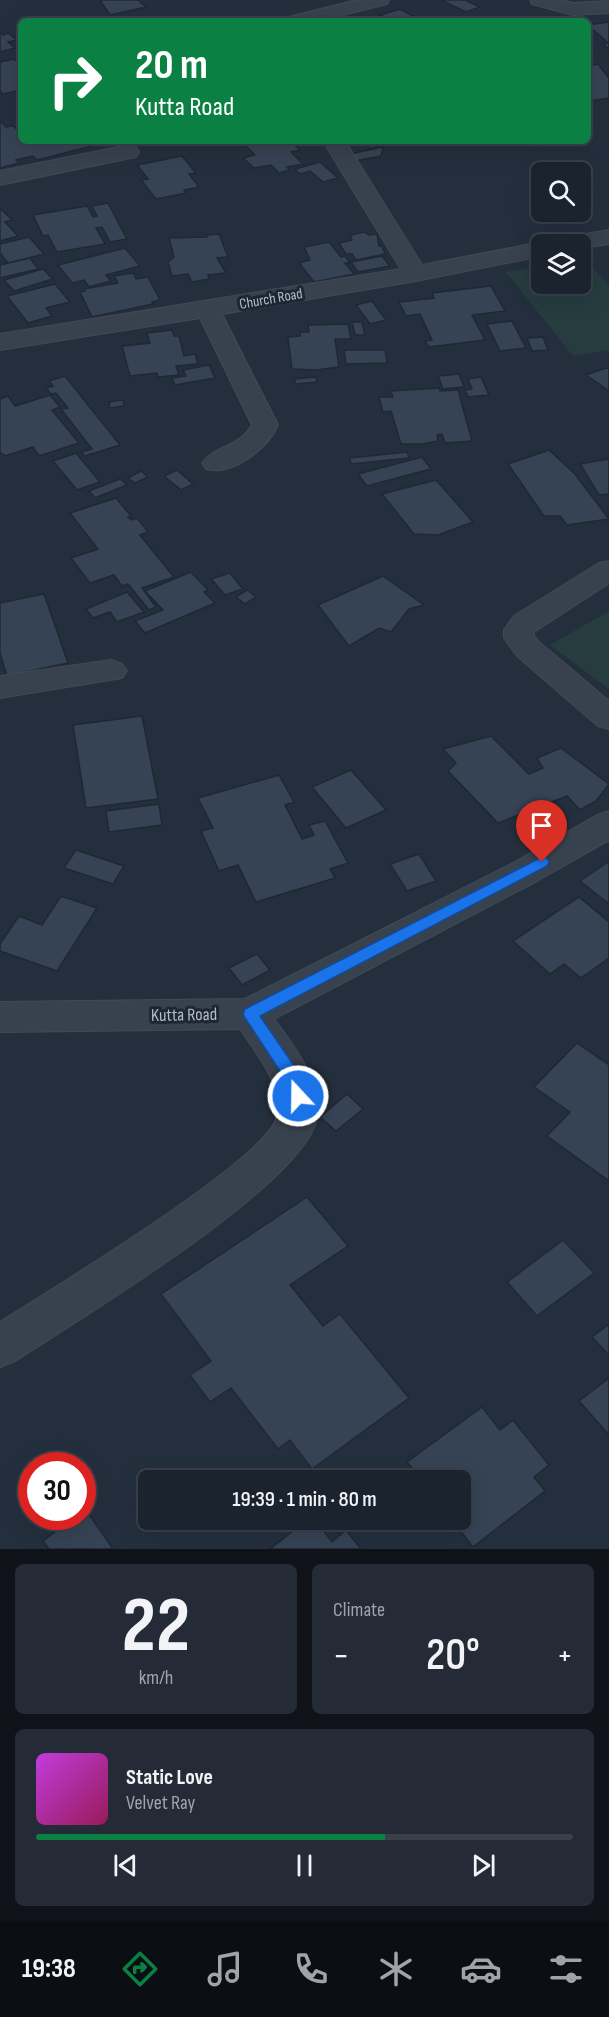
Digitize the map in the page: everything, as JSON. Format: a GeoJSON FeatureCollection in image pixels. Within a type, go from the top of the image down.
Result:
{"type":"FeatureCollection","features":[{"type":"Feature","properties":{"kind":"street"},"geometry":{"type":"LineString","coordinates":[[308,18],[380,0]]}},
{"type":"Feature","properties":{"kind":"street"},"geometry":{"type":"LineString","coordinates":[[539,0],[573,9],[609,7]]}},
{"type":"Feature","properties":{"kind":"street"},"geometry":{"type":"LineString","coordinates":[[336,144],[416,274]]}},
{"type":"Feature","properties":{"kind":"street"},"geometry":{"type":"LineString","coordinates":[[0,178],[128,152]]}},
{"type":"Feature","properties":{"kind":"street"},"geometry":{"type":"LineString","coordinates":[[591,240],[609,237]]}},
{"type":"Feature","properties":{"kind":"street","name":"Church Road"},"geometry":{"type":"LineString","coordinates":[[0,342],[208,310],[416,274],[531,251]]}},
{"type":"Feature","properties":{"kind":"street"},"geometry":{"type":"LineString","coordinates":[[208,310],[265,425],[262,433],[253,443],[216,463]]}},
{"type":"Feature","properties":{"kind":"street"},"geometry":{"type":"LineString","coordinates":[[609,570],[525,623],[519,630],[519,638],[528,650],[609,718]]}},
{"type":"Feature","properties":{"kind":"street"},"geometry":{"type":"LineString","coordinates":[[0,687],[111,671]]}},
{"type":"Feature","properties":{"kind":"street","name":"Kutta Road"},"geometry":{"type":"LineString","coordinates":[[0,1017],[250,1014],[525,872],[609,824]]}},
{"type":"Feature","properties":{"kind":"street"},"geometry":{"type":"LineString","coordinates":[[0,1346],[122,1268],[230,1192],[285,1143],[297,1122],[298,1096],[291,1075],[250,1014]]}},
{"type":"Feature","properties":{"kind":"green space"},"geometry":{"type":"Polygon","coordinates":[[[591,266],[609,286],[609,350],[573,356],[506,272],[531,268],[531,294],[591,294],[591,266]]]}},
{"type":"Feature","properties":{"kind":"green space"},"geometry":{"type":"Polygon","coordinates":[[[609,611],[609,689],[550,645],[609,611]]]}},
{"type":"Feature","properties":{"kind":"building"},"geometry":{"type":"Polygon","coordinates":[[[100,0],[138,0],[146,7],[110,15],[100,0]]]}},
{"type":"Feature","properties":{"kind":"building"},"geometry":{"type":"Polygon","coordinates":[[[441,0],[465,0],[480,7],[466,12],[441,0]]]}},
{"type":"Feature","properties":{"kind":"building"},"geometry":{"type":"Polygon","coordinates":[[[400,9],[416,18],[386,18],[380,15],[400,9]]]}},
{"type":"Feature","properties":{"kind":"building"},"geometry":{"type":"Polygon","coordinates":[[[609,22],[609,50],[603,43],[608,43],[591,28],[591,25],[609,22]]]}},
{"type":"Feature","properties":{"kind":"building"},"geometry":{"type":"Polygon","coordinates":[[[0,32],[3,35],[8,33],[17,40],[8,42],[15,48],[0,52],[0,32]]]}},
{"type":"Feature","properties":{"kind":"building"},"geometry":{"type":"Polygon","coordinates":[[[14,59],[18,62],[18,91],[3,94],[0,91],[0,62],[14,59]]]}},
{"type":"Feature","properties":{"kind":"building"},"geometry":{"type":"Polygon","coordinates":[[[598,64],[609,78],[609,98],[591,101],[591,65],[598,64]]]}},
{"type":"Feature","properties":{"kind":"building"},"geometry":{"type":"Polygon","coordinates":[[[0,121],[6,127],[13,126],[18,130],[18,144],[96,145],[37,160],[33,156],[16,160],[19,163],[0,168],[0,121]]]}},
{"type":"Feature","properties":{"kind":"building"},"geometry":{"type":"Polygon","coordinates":[[[244,144],[294,144],[300,150],[291,152],[303,164],[287,167],[290,170],[279,173],[271,165],[254,168],[243,158],[255,155],[244,144]]]}},
{"type":"Feature","properties":{"kind":"building"},"geometry":{"type":"Polygon","coordinates":[[[366,144],[390,144],[370,148],[366,144]]]}},
{"type":"Feature","properties":{"kind":"building"},"geometry":{"type":"Polygon","coordinates":[[[383,147],[381,156],[354,161],[350,154],[383,147]]]}},
{"type":"Feature","properties":{"kind":"building"},"geometry":{"type":"Polygon","coordinates":[[[182,156],[196,173],[189,174],[199,187],[184,190],[186,193],[156,199],[141,180],[148,179],[137,165],[182,156]]]}},
{"type":"Feature","properties":{"kind":"building"},"geometry":{"type":"Polygon","coordinates":[[[320,162],[338,178],[323,182],[310,171],[300,174],[295,169],[320,162]]]}},
{"type":"Feature","properties":{"kind":"building"},"geometry":{"type":"Polygon","coordinates":[[[108,203],[127,239],[110,242],[102,227],[96,228],[105,244],[57,252],[48,235],[43,236],[33,215],[87,206],[93,217],[97,216],[92,206],[108,203]]]}},
{"type":"Feature","properties":{"kind":"building"},"geometry":{"type":"Polygon","coordinates":[[[0,208],[12,220],[5,222],[18,236],[0,241],[0,208]]]}},
{"type":"Feature","properties":{"kind":"building"},"geometry":{"type":"Polygon","coordinates":[[[365,232],[369,235],[377,234],[379,246],[382,246],[385,254],[356,260],[352,254],[346,254],[339,243],[352,240],[350,235],[365,232]]]}},
{"type":"Feature","properties":{"kind":"building"},"geometry":{"type":"Polygon","coordinates":[[[219,234],[228,257],[217,258],[226,273],[208,275],[209,279],[192,282],[188,274],[172,276],[168,262],[174,257],[169,238],[207,237],[207,235],[219,234]]]}},
{"type":"Feature","properties":{"kind":"building"},"geometry":{"type":"Polygon","coordinates":[[[29,237],[44,254],[8,263],[0,253],[0,244],[29,237]]]}},
{"type":"Feature","properties":{"kind":"building"},"geometry":{"type":"Polygon","coordinates":[[[329,242],[341,257],[345,256],[350,263],[345,263],[354,274],[314,282],[299,263],[310,260],[304,247],[329,242]]]}},
{"type":"Feature","properties":{"kind":"building"},"geometry":{"type":"Polygon","coordinates":[[[125,248],[140,266],[106,275],[111,281],[89,287],[84,280],[72,283],[58,265],[125,248]]]}},
{"type":"Feature","properties":{"kind":"building"},"geometry":{"type":"Polygon","coordinates":[[[382,256],[390,266],[358,272],[351,262],[382,256]]]}},
{"type":"Feature","properties":{"kind":"building"},"geometry":{"type":"Polygon","coordinates":[[[30,258],[38,269],[0,278],[0,265],[30,258]]]}},
{"type":"Feature","properties":{"kind":"building"},"geometry":{"type":"Polygon","coordinates":[[[43,269],[53,279],[14,291],[4,280],[43,269]]]}},
{"type":"Feature","properties":{"kind":"building"},"geometry":{"type":"Polygon","coordinates":[[[133,273],[136,279],[148,277],[160,300],[152,302],[153,304],[92,317],[80,292],[85,291],[84,289],[118,283],[114,276],[133,273]]]}},
{"type":"Feature","properties":{"kind":"building"},"geometry":{"type":"Polygon","coordinates":[[[55,284],[70,302],[46,308],[52,316],[28,323],[7,296],[55,284]]]}},
{"type":"Feature","properties":{"kind":"building"},"geometry":{"type":"Polygon","coordinates":[[[491,286],[505,311],[472,315],[485,340],[429,347],[425,341],[432,340],[420,314],[406,316],[399,302],[434,298],[432,293],[491,286]]]}},
{"type":"Feature","properties":{"kind":"building"},"geometry":{"type":"Polygon","coordinates":[[[372,301],[386,320],[370,324],[356,305],[372,301]]]}},
{"type":"Feature","properties":{"kind":"building"},"geometry":{"type":"Polygon","coordinates":[[[512,321],[526,348],[500,351],[487,324],[512,321]]]}},
{"type":"Feature","properties":{"kind":"building"},"geometry":{"type":"Polygon","coordinates":[[[352,322],[362,322],[365,335],[355,335],[352,322]]]}},
{"type":"Feature","properties":{"kind":"building"},"geometry":{"type":"Polygon","coordinates":[[[348,324],[351,339],[335,339],[339,367],[316,370],[292,369],[288,337],[300,336],[300,332],[309,332],[308,325],[348,324]]]}},
{"type":"Feature","properties":{"kind":"building"},"geometry":{"type":"Polygon","coordinates":[[[172,330],[174,336],[179,336],[184,356],[195,354],[198,364],[176,366],[179,375],[158,377],[157,373],[130,376],[122,346],[150,343],[147,333],[172,330]]]}},
{"type":"Feature","properties":{"kind":"building"},"geometry":{"type":"Polygon","coordinates":[[[543,337],[548,350],[532,351],[527,338],[543,337]]]}},
{"type":"Feature","properties":{"kind":"building"},"geometry":{"type":"Polygon","coordinates":[[[344,350],[385,350],[387,363],[346,364],[344,350]]]}},
{"type":"Feature","properties":{"kind":"building"},"geometry":{"type":"Polygon","coordinates":[[[209,365],[215,378],[175,385],[172,378],[186,376],[183,370],[209,365]]]}},
{"type":"Feature","properties":{"kind":"building"},"geometry":{"type":"Polygon","coordinates":[[[609,367],[609,391],[586,375],[609,367]]]}},
{"type":"Feature","properties":{"kind":"building"},"geometry":{"type":"Polygon","coordinates":[[[459,374],[464,387],[443,389],[438,376],[459,374]]]}},
{"type":"Feature","properties":{"kind":"building"},"geometry":{"type":"Polygon","coordinates":[[[65,376],[120,445],[85,456],[81,452],[92,449],[61,409],[68,408],[56,393],[51,394],[46,388],[53,386],[49,381],[65,376]]]}},
{"type":"Feature","properties":{"kind":"building"},"geometry":{"type":"Polygon","coordinates":[[[316,377],[317,382],[296,384],[294,379],[316,377]]]}},
{"type":"Feature","properties":{"kind":"building"},"geometry":{"type":"Polygon","coordinates":[[[481,377],[489,395],[468,397],[465,390],[472,389],[468,379],[481,377]]]}},
{"type":"Feature","properties":{"kind":"building"},"geometry":{"type":"Polygon","coordinates":[[[439,388],[440,391],[458,390],[472,441],[445,443],[442,434],[437,435],[438,441],[401,444],[391,411],[383,412],[379,397],[393,397],[391,391],[439,388]]]}},
{"type":"Feature","properties":{"kind":"building"},"geometry":{"type":"Polygon","coordinates":[[[50,395],[60,407],[52,410],[79,443],[39,456],[33,447],[5,456],[0,452],[0,399],[8,396],[15,406],[50,395]]]}},
{"type":"Feature","properties":{"kind":"building"},"geometry":{"type":"Polygon","coordinates":[[[123,400],[124,406],[110,408],[109,402],[123,400]]]}},
{"type":"Feature","properties":{"kind":"building"},"geometry":{"type":"Polygon","coordinates":[[[549,450],[574,473],[609,519],[567,525],[560,516],[544,516],[508,464],[549,450]]]}},
{"type":"Feature","properties":{"kind":"building"},"geometry":{"type":"Polygon","coordinates":[[[407,452],[409,458],[351,464],[350,458],[407,452]]]}},
{"type":"Feature","properties":{"kind":"building"},"geometry":{"type":"Polygon","coordinates":[[[76,453],[100,482],[77,490],[53,461],[76,453]]]}},
{"type":"Feature","properties":{"kind":"building"},"geometry":{"type":"Polygon","coordinates":[[[422,457],[431,469],[367,486],[358,474],[422,457]]]}},
{"type":"Feature","properties":{"kind":"building"},"geometry":{"type":"Polygon","coordinates":[[[609,459],[609,494],[599,495],[580,464],[609,459]]]}},
{"type":"Feature","properties":{"kind":"building"},"geometry":{"type":"Polygon","coordinates":[[[177,470],[193,484],[181,490],[164,476],[177,470]]]}},
{"type":"Feature","properties":{"kind":"building"},"geometry":{"type":"Polygon","coordinates":[[[141,471],[148,477],[135,483],[128,478],[141,471]]]}},
{"type":"Feature","properties":{"kind":"building"},"geometry":{"type":"Polygon","coordinates":[[[120,479],[127,485],[95,498],[89,491],[120,479]]]}},
{"type":"Feature","properties":{"kind":"building"},"geometry":{"type":"Polygon","coordinates":[[[436,480],[473,522],[438,535],[414,534],[382,494],[436,480]]]}},
{"type":"Feature","properties":{"kind":"building"},"geometry":{"type":"Polygon","coordinates":[[[116,498],[131,516],[128,517],[131,520],[137,518],[148,532],[140,535],[174,577],[142,588],[156,607],[149,610],[128,584],[122,586],[114,575],[90,583],[71,558],[98,549],[70,513],[116,498]]]}},
{"type":"Feature","properties":{"kind":"building"},"geometry":{"type":"Polygon","coordinates":[[[191,572],[208,590],[204,592],[215,603],[145,633],[135,621],[163,610],[145,591],[191,572]]]}},
{"type":"Feature","properties":{"kind":"building"},"geometry":{"type":"Polygon","coordinates":[[[230,573],[243,589],[225,595],[211,579],[230,573]]]}},
{"type":"Feature","properties":{"kind":"building"},"geometry":{"type":"Polygon","coordinates":[[[383,576],[424,605],[409,609],[391,632],[379,628],[349,646],[318,605],[383,576]]]}},
{"type":"Feature","properties":{"kind":"building"},"geometry":{"type":"Polygon","coordinates":[[[247,590],[256,597],[245,604],[236,597],[247,590]]]}},
{"type":"Feature","properties":{"kind":"building"},"geometry":{"type":"Polygon","coordinates":[[[127,592],[144,612],[117,622],[110,612],[93,618],[86,609],[127,592]]]}},
{"type":"Feature","properties":{"kind":"building"},"geometry":{"type":"Polygon","coordinates":[[[44,594],[68,663],[7,676],[0,653],[0,603],[44,594]]]}},
{"type":"Feature","properties":{"kind":"building"},"geometry":{"type":"Polygon","coordinates":[[[142,716],[158,799],[86,808],[73,725],[142,716]]]}},
{"type":"Feature","properties":{"kind":"building"},"geometry":{"type":"Polygon","coordinates":[[[491,736],[529,774],[543,768],[537,758],[561,748],[609,784],[596,801],[580,810],[567,796],[498,823],[448,771],[456,763],[443,749],[491,736]]]}},
{"type":"Feature","properties":{"kind":"building"},"geometry":{"type":"Polygon","coordinates":[[[351,770],[386,810],[346,828],[312,787],[351,770]]]}},
{"type":"Feature","properties":{"kind":"building"},"geometry":{"type":"Polygon","coordinates":[[[279,775],[294,802],[285,805],[302,839],[314,835],[309,825],[325,821],[348,863],[330,869],[335,878],[256,902],[238,865],[219,871],[201,831],[213,828],[198,798],[279,775]]]}},
{"type":"Feature","properties":{"kind":"building"},"geometry":{"type":"Polygon","coordinates":[[[159,804],[162,825],[109,832],[106,811],[159,804]]]}},
{"type":"Feature","properties":{"kind":"building"},"geometry":{"type":"Polygon","coordinates":[[[76,850],[124,866],[113,884],[64,868],[76,850]]]}},
{"type":"Feature","properties":{"kind":"building"},"geometry":{"type":"Polygon","coordinates":[[[419,854],[436,881],[407,891],[390,864],[419,854]]]}},
{"type":"Feature","properties":{"kind":"building"},"geometry":{"type":"Polygon","coordinates":[[[609,861],[609,904],[580,881],[609,861]]]}},
{"type":"Feature","properties":{"kind":"building"},"geometry":{"type":"Polygon","coordinates":[[[61,896],[97,908],[57,971],[0,951],[0,944],[19,916],[42,925],[61,896]]]}},
{"type":"Feature","properties":{"kind":"building"},"geometry":{"type":"Polygon","coordinates":[[[579,897],[609,922],[609,958],[581,978],[564,964],[550,974],[513,941],[579,897]]]}},
{"type":"Feature","properties":{"kind":"building"},"geometry":{"type":"Polygon","coordinates":[[[257,954],[270,970],[242,985],[229,968],[257,954]]]}},
{"type":"Feature","properties":{"kind":"building"},"geometry":{"type":"Polygon","coordinates":[[[577,1043],[609,1065],[609,1181],[547,1136],[570,1112],[534,1087],[577,1043]]]}},
{"type":"Feature","properties":{"kind":"building"},"geometry":{"type":"Polygon","coordinates":[[[347,1094],[363,1109],[336,1131],[320,1117],[347,1094]]]}},
{"type":"Feature","properties":{"kind":"building"},"geometry":{"type":"Polygon","coordinates":[[[307,1197],[348,1246],[290,1285],[323,1326],[340,1314],[409,1398],[312,1469],[290,1440],[278,1449],[231,1388],[210,1402],[190,1375],[211,1361],[161,1294],[307,1197]]]}},
{"type":"Feature","properties":{"kind":"building"},"geometry":{"type":"Polygon","coordinates":[[[563,1240],[594,1273],[537,1316],[507,1282],[563,1240]]]}},
{"type":"Feature","properties":{"kind":"building"},"geometry":{"type":"Polygon","coordinates":[[[609,1324],[609,1355],[592,1337],[609,1324]]]}},
{"type":"Feature","properties":{"kind":"building"},"geometry":{"type":"Polygon","coordinates":[[[609,1378],[609,1435],[579,1401],[609,1378]]]}},
{"type":"Feature","properties":{"kind":"building"},"geometry":{"type":"Polygon","coordinates":[[[482,1407],[500,1430],[513,1420],[549,1465],[534,1477],[545,1491],[473,1547],[460,1530],[471,1530],[471,1470],[414,1470],[407,1462],[482,1407]]]}},
{"type":"Feature","properties":{"kind":"building"},"geometry":{"type":"Polygon","coordinates":[[[96,1524],[113,1549],[49,1549],[43,1541],[58,1530],[96,1530],[96,1524]]]}},
{"type":"Feature","properties":{"kind":"building"},"geometry":{"type":"Polygon","coordinates":[[[294,1530],[323,1530],[332,1542],[346,1530],[361,1549],[270,1549],[294,1530]]]}},
{"type":"Feature","properties":{"kind":"route"},"geometry":{"type":"LineString","coordinates":[[298,1096],[291,1075],[250,1014],[542,862]]}}]}
